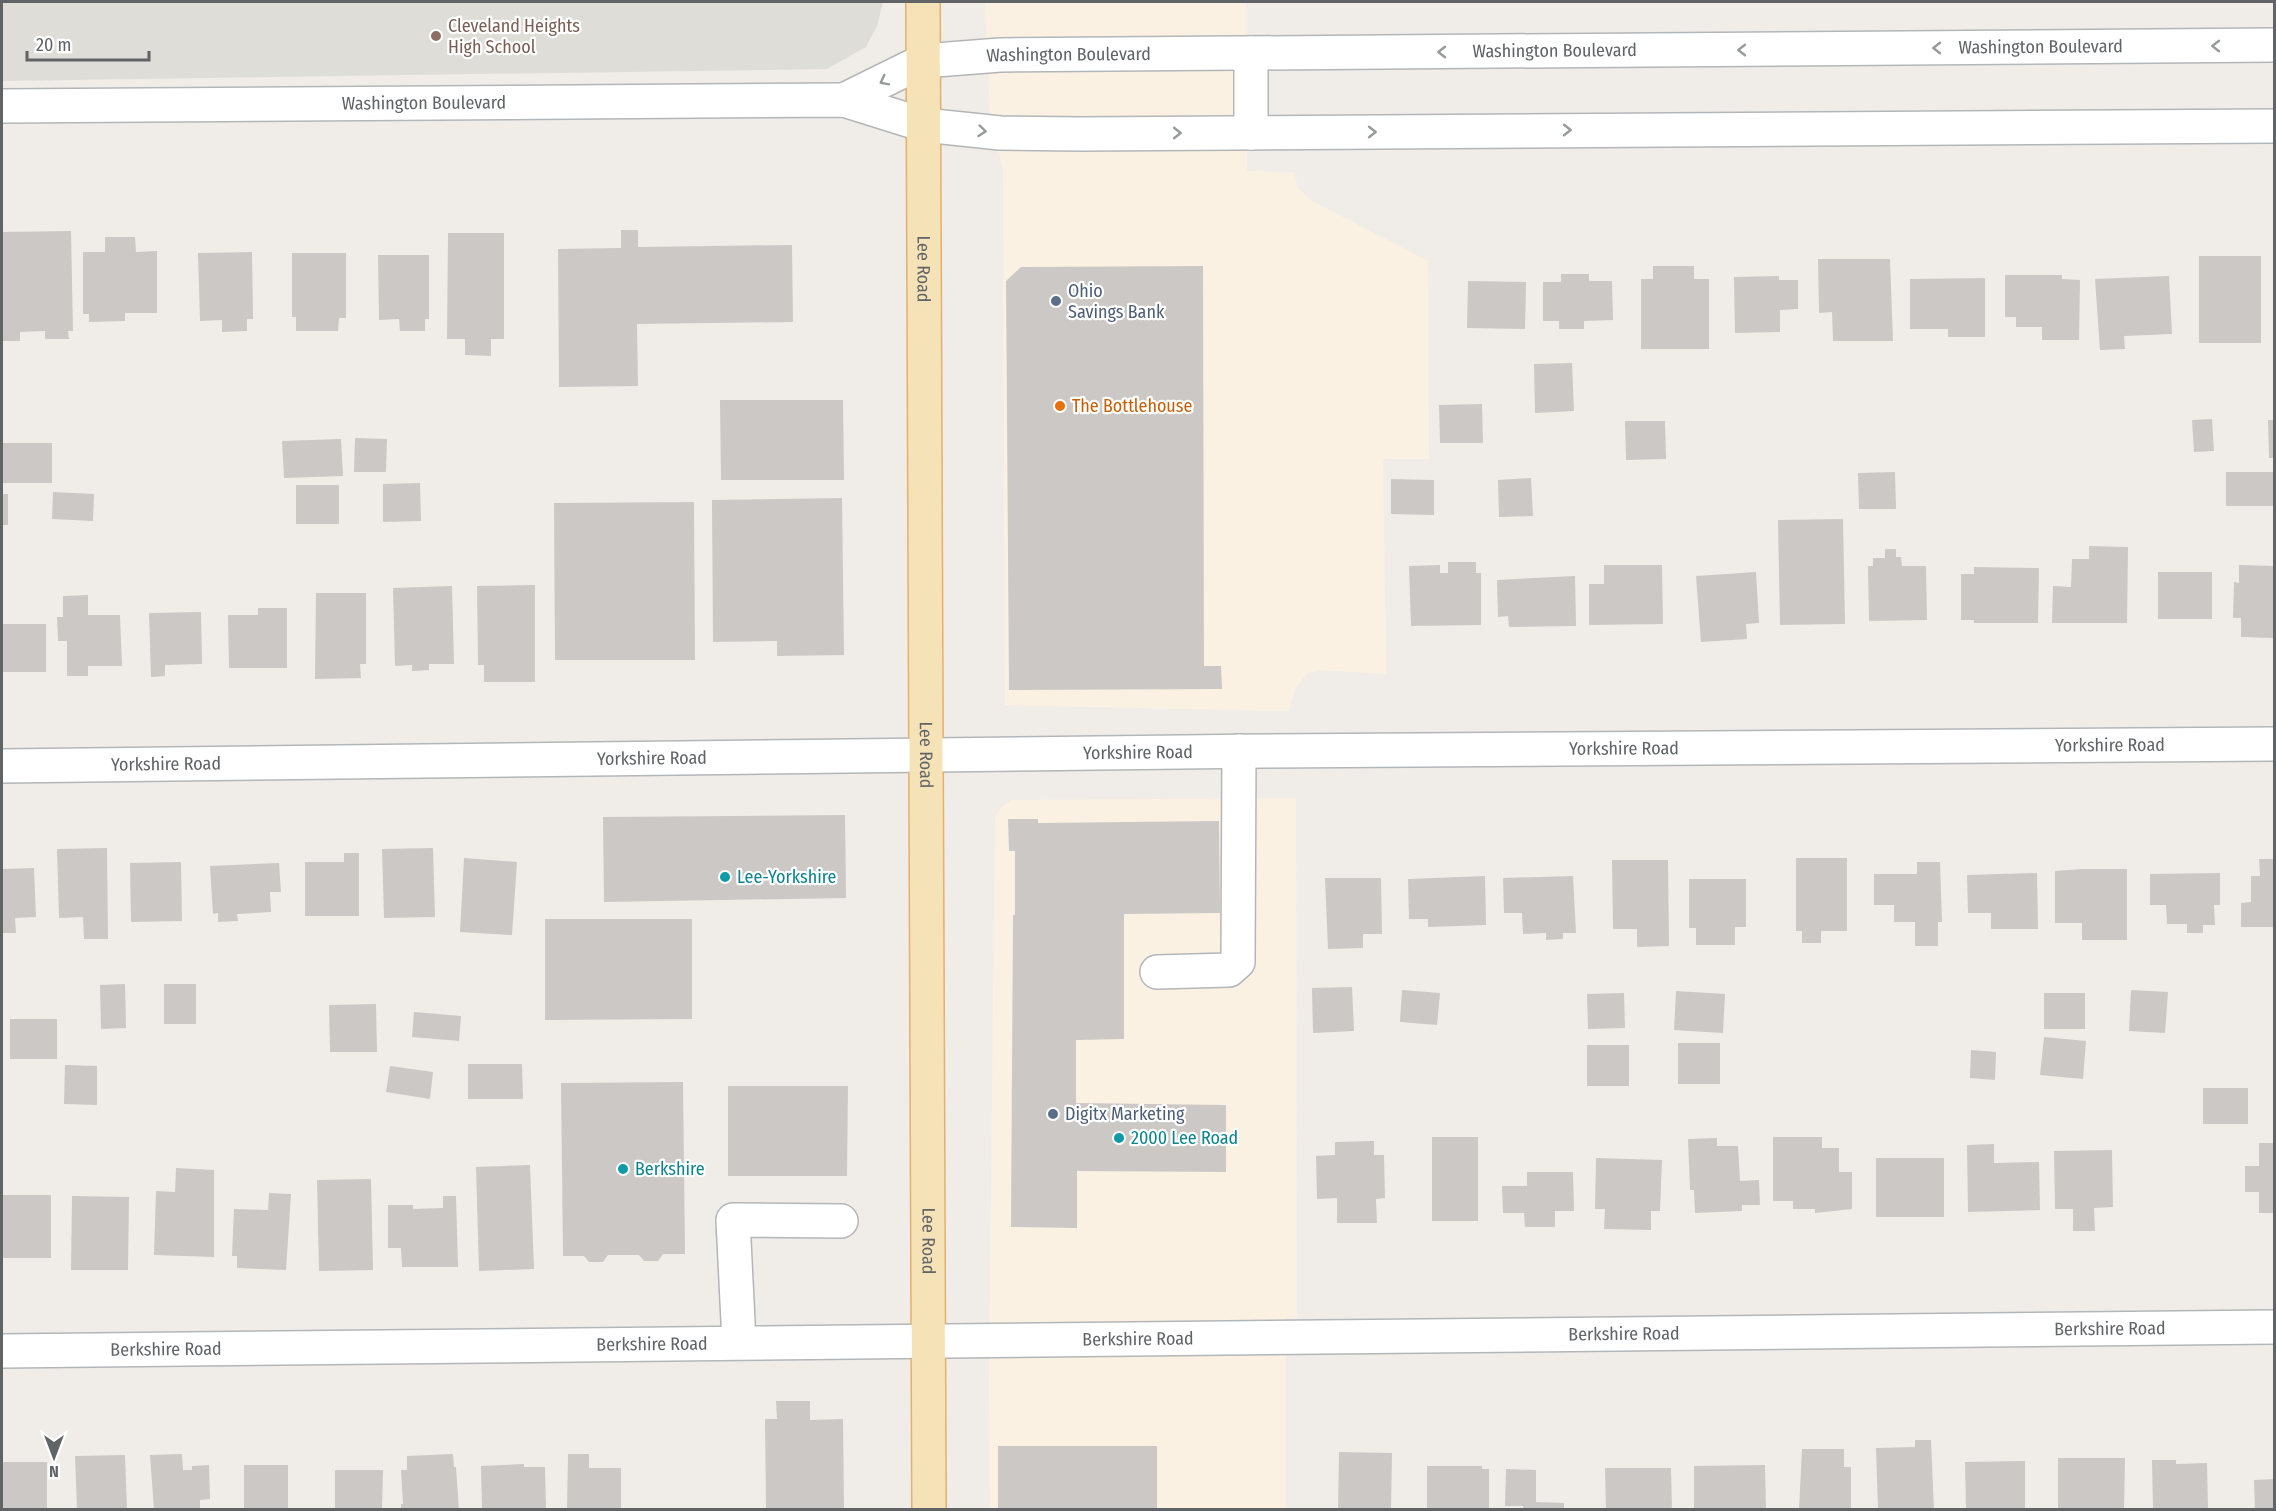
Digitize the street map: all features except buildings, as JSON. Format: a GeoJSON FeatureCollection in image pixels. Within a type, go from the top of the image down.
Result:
{"type":"FeatureCollection","features":[{"type":"Feature","properties":{"kind":"main road","name":"Lee Road"},"geometry":{"type":"LineString","coordinates":[[923,2],[929,1509]]}},
{"type":"Feature","properties":{"kind":"street","name":"Washington Boulevard"},"geometry":{"type":"LineString","coordinates":[[844,100],[923,61],[1000,55],[2274,45]]}},
{"type":"Feature","properties":{"kind":"street"},"geometry":{"type":"LineString","coordinates":[[1251,53],[1251,133]]}},
{"type":"Feature","properties":{"kind":"street","name":"Washington Boulevard"},"geometry":{"type":"LineString","coordinates":[[2,106],[844,100],[924,124],[1000,133],[2274,126]]}},
{"type":"Feature","properties":{"kind":"street","name":"Yorkshire Road"},"geometry":{"type":"LineString","coordinates":[[2,766],[1239,752],[2274,744]]}},
{"type":"Feature","properties":{"kind":"street"},"geometry":{"type":"LineString","coordinates":[[1157,972],[1229,970],[1238,962],[1239,752]]}},
{"type":"Feature","properties":{"kind":"street"},"geometry":{"type":"LineString","coordinates":[[739,1342],[733,1220],[841,1221]]}},
{"type":"Feature","properties":{"kind":"street","name":"Berkshire Road"},"geometry":{"type":"LineString","coordinates":[[2,1351],[2274,1327]]}},
{"type":"Feature","properties":{"kind":"shaded area","name":"Cleveland Heights High School"},"geometry":{"type":"Polygon","coordinates":[[[2,2],[883,2],[877,26],[866,47],[827,69],[2,81],[2,2]]]}},
{"type":"Feature","properties":{"kind":"shaded area"},"geometry":{"type":"Polygon","coordinates":[[[985,2],[1246,2],[1247,171],[1294,173],[1298,188],[1312,201],[1428,261],[1429,459],[1385,459],[1383,462],[1386,674],[1321,670],[1308,673],[1295,688],[1289,711],[1005,705],[1003,170],[990,114],[985,2]]]}},
{"type":"Feature","properties":{"kind":"shaded area"},"geometry":{"type":"Polygon","coordinates":[[[1296,798],[1297,1318],[1286,1318],[1286,1509],[990,1510],[989,1388],[995,818],[1001,807],[1012,800],[1296,798]]]}},
{"type":"Feature","properties":{"kind":"place","name":"Cleveland Heights High School"},"geometry":{"type":"Point","coordinates":[436,36]}},
{"type":"Feature","properties":{"kind":"place","name":"Ohio Savings Bank"},"geometry":{"type":"Point","coordinates":[1056,301]}},
{"type":"Feature","properties":{"kind":"place","name":"The Bottlehouse"},"geometry":{"type":"Point","coordinates":[1060,406]}},
{"type":"Feature","properties":{"kind":"place","name":"Lee-Yorkshire"},"geometry":{"type":"Point","coordinates":[725,877]}},
{"type":"Feature","properties":{"kind":"place","name":"Digitx Marketing"},"geometry":{"type":"Point","coordinates":[1053,1114]}},
{"type":"Feature","properties":{"kind":"place","name":"2000 Lee Road"},"geometry":{"type":"Point","coordinates":[1119,1138]}},
{"type":"Feature","properties":{"kind":"place","name":"Berkshire"},"geometry":{"type":"Point","coordinates":[623,1169]}}]}
